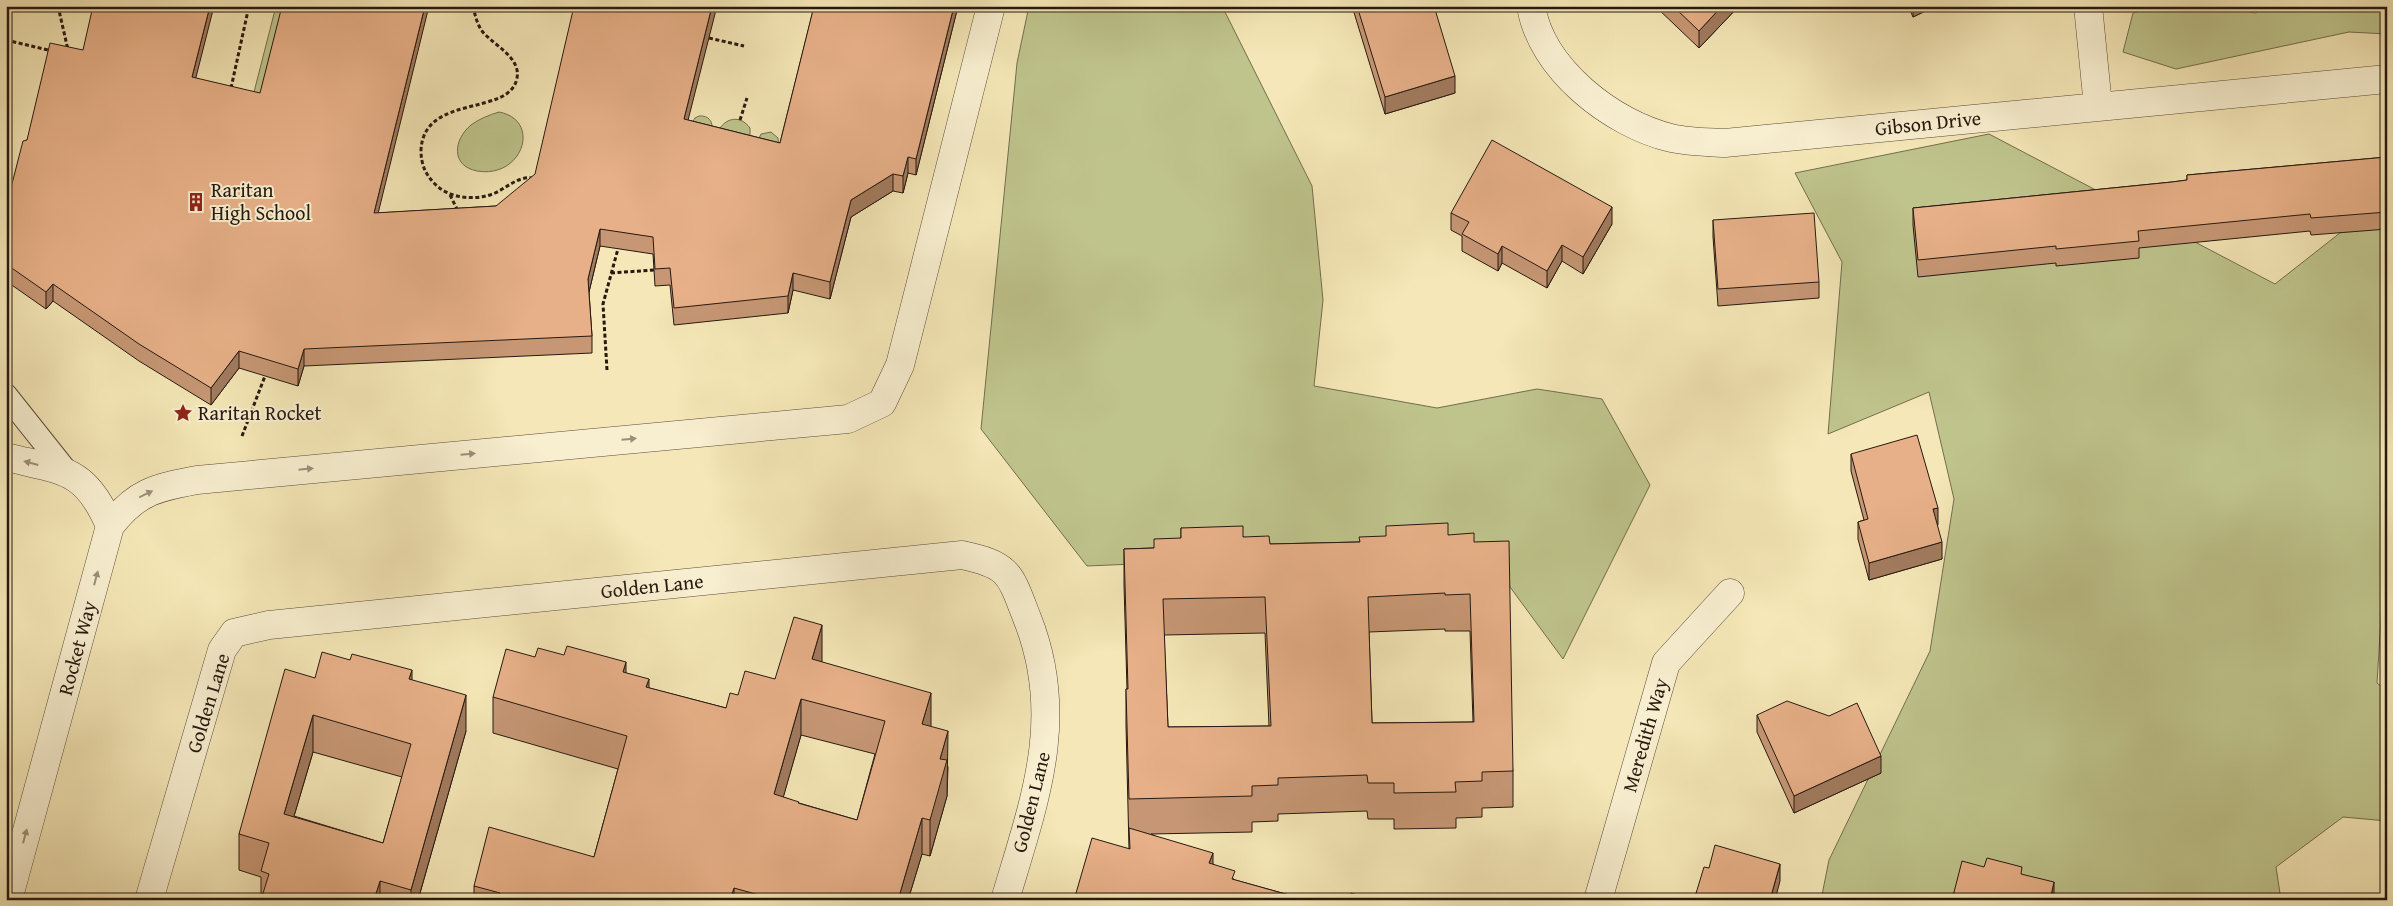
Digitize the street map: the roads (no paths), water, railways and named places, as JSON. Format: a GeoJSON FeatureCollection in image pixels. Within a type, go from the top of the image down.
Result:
{"type":"FeatureCollection","features":[{"type":"Feature","properties":{"kind":"street"},"geometry":{"type":"LineString","coordinates":[[6,456],[68,472],[86,485],[100,503],[110,526],[124,508],[144,493],[198,480],[848,420],[882,403],[900,365],[990,6]]}},
{"type":"Feature","properties":{"kind":"street","name":"Gibson Drive"},"geometry":{"type":"LineString","coordinates":[[1531,6],[1532,15],[1552,56],[1584,94],[1626,122],[1672,138],[1725,143],[2387,79]]}},
{"type":"Feature","properties":{"kind":"street"},"geometry":{"type":"LineString","coordinates":[[2088,6],[2098,106]]}},
{"type":"Feature","properties":{"kind":"street","name":"Rocket Way"},"geometry":{"type":"LineString","coordinates":[[8,900],[110,526]]}},
{"type":"Feature","properties":{"kind":"street","name":"Golden Lane"},"geometry":{"type":"LineString","coordinates":[[149,900],[222,650],[234,633],[269,625],[962,554],[988,560],[1004,569],[1017,592],[1034,634],[1041,661],[1046,695],[1046,744],[1036,797],[1005,900]]}},
{"type":"Feature","properties":{"kind":"street","name":"Meredith Way"},"geometry":{"type":"LineString","coordinates":[[1598,900],[1666,663],[1730,593]]}},
{"type":"Feature","properties":{"kind":"lane"},"geometry":{"type":"LineString","coordinates":[[6,395],[68,472]]}},
{"type":"Feature","properties":{"kind":"place","name":"Raritan High School"},"geometry":{"type":"Point","coordinates":[196,202]}},
{"type":"Feature","properties":{"kind":"place","name":"Raritan Rocket"},"geometry":{"type":"Point","coordinates":[183,413]}}]}
